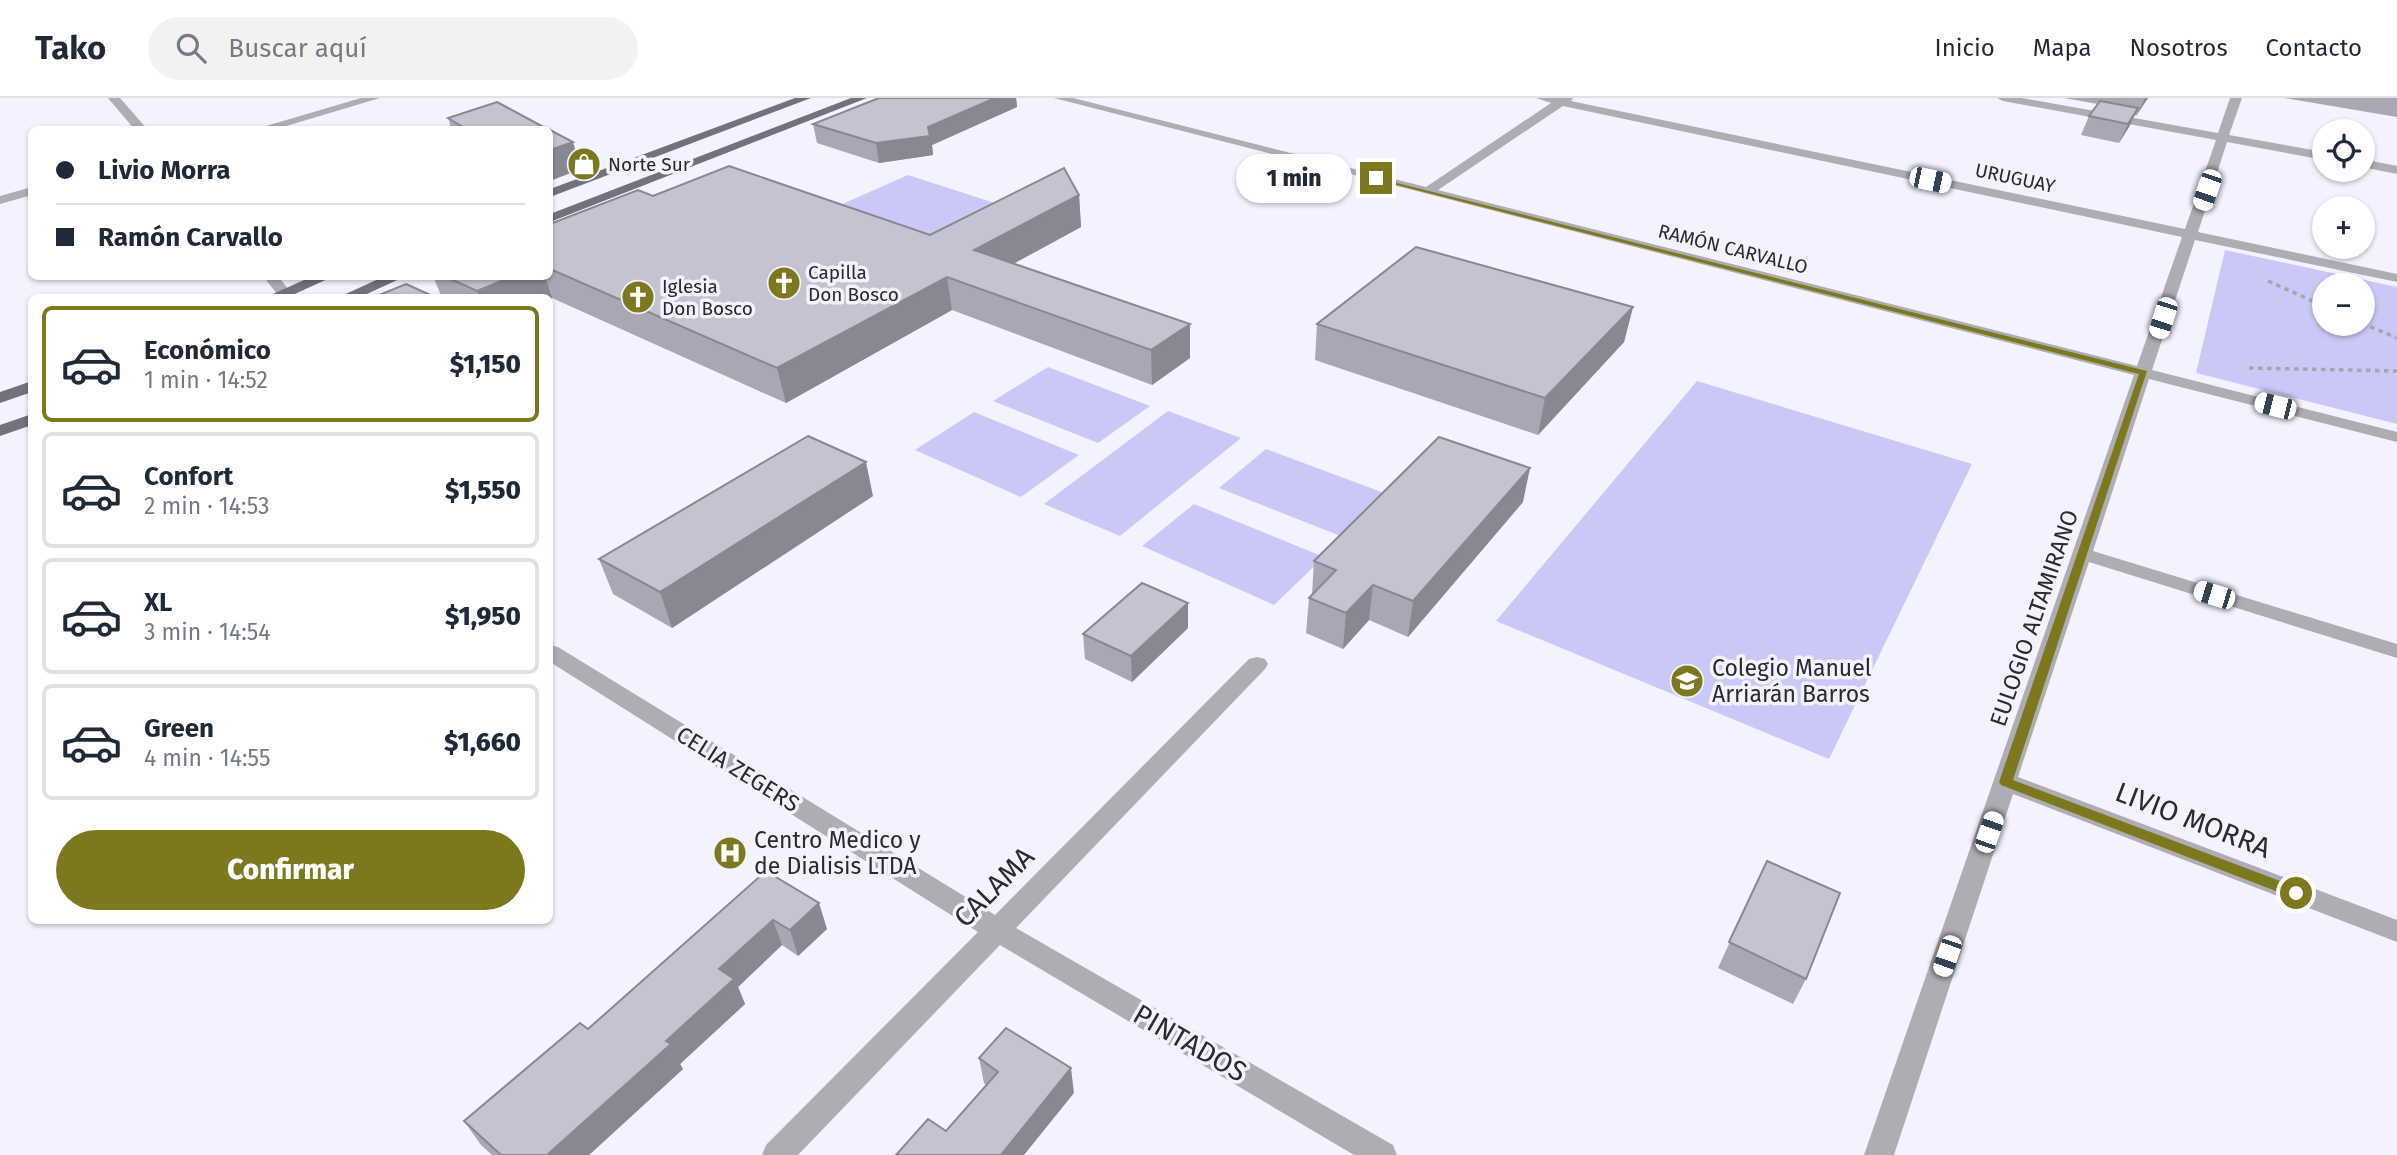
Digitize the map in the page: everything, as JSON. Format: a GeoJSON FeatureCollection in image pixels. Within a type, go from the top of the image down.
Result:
{"type":"FeatureCollection","features":[{"type":"Feature","properties":{"kind":"main road"},"geometry":{"type":"LineString","coordinates":[[553,193],[805,98]]}},
{"type":"Feature","properties":{"kind":"main road"},"geometry":{"type":"LineString","coordinates":[[553,217],[855,99]]}},
{"type":"Feature","properties":{"kind":"main road"},"geometry":{"type":"LineString","coordinates":[[286,294],[318,280]]}},
{"type":"Feature","properties":{"kind":"main road"},"geometry":{"type":"LineString","coordinates":[[354,294],[389,280]]}},
{"type":"Feature","properties":{"kind":"main road"},"geometry":{"type":"LineString","coordinates":[[0,398],[28,388]]}},
{"type":"Feature","properties":{"kind":"main road"},"geometry":{"type":"LineString","coordinates":[[0,431],[28,420]]}},
{"type":"Feature","properties":{"kind":"street"},"geometry":{"type":"LineString","coordinates":[[114,98],[138,126]]}},
{"type":"Feature","properties":{"kind":"street"},"geometry":{"type":"LineString","coordinates":[[272,126],[374,98]]}},
{"type":"Feature","properties":{"kind":"street","name":"RAMÓN CARVALLO"},"geometry":{"type":"LineString","coordinates":[[1060,98],[2397,437]]}},
{"type":"Feature","properties":{"kind":"street","name":"URUGUAY"},"geometry":{"type":"LineString","coordinates":[[1542,98],[1564,100],[2397,278]]}},
{"type":"Feature","properties":{"kind":"street"},"geometry":{"type":"LineString","coordinates":[[2003,98],[2312,154]]}},
{"type":"Feature","properties":{"kind":"street","name":"EULOGIO ALTAMIRANO"},"geometry":{"type":"LineString","coordinates":[[1880,1155],[2236,98]]}},
{"type":"Feature","properties":{"kind":"street"},"geometry":{"type":"LineString","coordinates":[[1428,191],[1564,100]]}},
{"type":"Feature","properties":{"kind":"street"},"geometry":{"type":"LineString","coordinates":[[2375,166],[2397,170]]}},
{"type":"Feature","properties":{"kind":"street"},"geometry":{"type":"LineString","coordinates":[[0,200],[28,192]]}},
{"type":"Feature","properties":{"kind":"street"},"geometry":{"type":"LineString","coordinates":[[2083,554],[2397,651]]}},
{"type":"Feature","properties":{"kind":"street","name":"CELIA ZEGERS"},"geometry":{"type":"LineString","coordinates":[[553,654],[997,930]]}},
{"type":"Feature","properties":{"kind":"street","name":"CALAMA"},"geometry":{"type":"LineString","coordinates":[[777,1155],[1257,664]]}},
{"type":"Feature","properties":{"kind":"street","name":"LIVIO MORRA"},"geometry":{"type":"LineString","coordinates":[[2006,782],[2397,931]]}},
{"type":"Feature","properties":{"kind":"street","name":"PINTADOS"},"geometry":{"type":"LineString","coordinates":[[997,930],[1382,1155]]}},
{"type":"Feature","properties":{"kind":"path"},"geometry":{"type":"LineString","coordinates":[[2375,329],[2397,338]]}},
{"type":"Feature","properties":{"kind":"path"},"geometry":{"type":"LineString","coordinates":[[2244,368],[2397,371]]}},
{"type":"Feature","properties":{"kind":"shaded area"},"geometry":{"type":"Polygon","coordinates":[[[908,175],[1026,213],[933,260],[813,217],[908,175]]]}},
{"type":"Feature","properties":{"kind":"shaded area"},"geometry":{"type":"Polygon","coordinates":[[[2225,250],[2332,273],[2312,273],[2312,336],[2375,336],[2375,282],[2397,287],[2397,424],[2196,373],[2225,250]]]}},
{"type":"Feature","properties":{"kind":"shaded area"},"geometry":{"type":"Polygon","coordinates":[[[1048,367],[1150,406],[1098,443],[993,401],[1048,367]]]}},
{"type":"Feature","properties":{"kind":"shaded area"},"geometry":{"type":"Polygon","coordinates":[[[1697,381],[1972,464],[1829,759],[1496,621],[1697,381]]]}},
{"type":"Feature","properties":{"kind":"shaded area"},"geometry":{"type":"Polygon","coordinates":[[[1168,411],[1241,438],[1120,536],[1044,504],[1168,411]]]}},
{"type":"Feature","properties":{"kind":"shaded area"},"geometry":{"type":"Polygon","coordinates":[[[974,412],[1079,455],[1021,497],[915,450],[974,412]]]}},
{"type":"Feature","properties":{"kind":"shaded area"},"geometry":{"type":"Polygon","coordinates":[[[1266,449],[1387,494],[1343,537],[1219,488],[1266,449]]]}},
{"type":"Feature","properties":{"kind":"shaded area"},"geometry":{"type":"Polygon","coordinates":[[[1194,504],[1324,557],[1274,605],[1142,546],[1194,504]]]}},
{"type":"Feature","properties":{"kind":"building"},"geometry":{"type":"Polygon","coordinates":[[[879,98],[995,98],[928,127],[930,136],[876,143],[813,124],[879,98]]]}},
{"type":"Feature","properties":{"kind":"building"},"geometry":{"type":"Polygon","coordinates":[[[2100,101],[2138,108],[2128,124],[2089,116],[2100,101]]]}},
{"type":"Feature","properties":{"kind":"building"},"geometry":{"type":"Polygon","coordinates":[[[497,102],[542,126],[461,126],[448,118],[497,102]]]}},
{"type":"Feature","properties":{"kind":"building"},"geometry":{"type":"Polygon","coordinates":[[[553,132],[573,142],[553,149],[553,132]]]}},
{"type":"Feature","properties":{"kind":"building"},"geometry":{"type":"Polygon","coordinates":[[[729,166],[930,235],[1064,168],[1079,195],[974,250],[1190,324],[1151,350],[947,277],[777,368],[553,270],[553,223],[638,190],[653,196],[729,166]]]}},
{"type":"Feature","properties":{"kind":"building"},"geometry":{"type":"Polygon","coordinates":[[[1416,247],[1633,307],[1545,398],[1317,324],[1416,247]]]}},
{"type":"Feature","properties":{"kind":"building"},"geometry":{"type":"Polygon","coordinates":[[[453,280],[503,280],[477,291],[453,280]]]}},
{"type":"Feature","properties":{"kind":"building"},"geometry":{"type":"Polygon","coordinates":[[[406,284],[428,294],[382,294],[406,284]]]}},
{"type":"Feature","properties":{"kind":"building"},"geometry":{"type":"Polygon","coordinates":[[[808,436],[866,462],[660,592],[599,559],[808,436]]]}},
{"type":"Feature","properties":{"kind":"building"},"geometry":{"type":"Polygon","coordinates":[[[1439,437],[1530,468],[1413,601],[1373,585],[1346,613],[1309,598],[1336,570],[1314,561],[1439,437]]]}},
{"type":"Feature","properties":{"kind":"building"},"geometry":{"type":"Polygon","coordinates":[[[1142,583],[1188,603],[1131,656],[1083,634],[1142,583]]]}},
{"type":"Feature","properties":{"kind":"building"},"geometry":{"type":"Polygon","coordinates":[[[1767,861],[1840,893],[1806,979],[1729,942],[1767,861]]]}},
{"type":"Feature","properties":{"kind":"building"},"geometry":{"type":"Polygon","coordinates":[[[766,871],[819,903],[790,930],[773,920],[719,969],[734,979],[666,1041],[671,1044],[547,1155],[501,1155],[464,1121],[580,1023],[588,1029],[766,871]]]}},
{"type":"Feature","properties":{"kind":"building"},"geometry":{"type":"Polygon","coordinates":[[[1006,1028],[1071,1068],[1001,1155],[896,1155],[928,1119],[946,1131],[998,1072],[979,1058],[1006,1028]]]}},
{"type":"Feature","properties":{"kind":"place","name":"Norte Sur"},"geometry":{"type":"Point","coordinates":[584,164]}},
{"type":"Feature","properties":{"kind":"place","name":"Capilla Don Bosco"},"geometry":{"type":"Point","coordinates":[784,283]}},
{"type":"Feature","properties":{"kind":"place","name":"Iglesia Don Bosco"},"geometry":{"type":"Point","coordinates":[638,297]}},
{"type":"Feature","properties":{"kind":"place","name":"Colegio Manuel Arriarán Barros"},"geometry":{"type":"Point","coordinates":[1687,681]}},
{"type":"Feature","properties":{"kind":"place","name":"Centro Medico y de Dialisis LTDA"},"geometry":{"type":"Point","coordinates":[730,853]}},
{"type":"Feature","properties":{"kind":"route"},"geometry":{"type":"LineString","coordinates":[[1376,178],[2144,373],[2006,782],[2296,893]]}}]}
